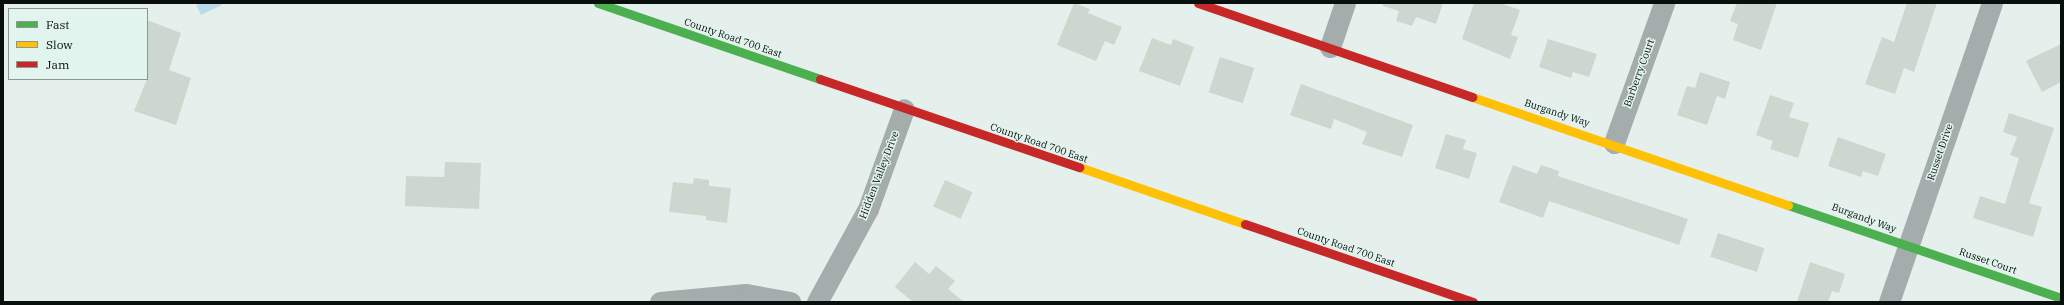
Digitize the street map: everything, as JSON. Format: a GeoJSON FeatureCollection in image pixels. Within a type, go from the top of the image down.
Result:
{"type":"FeatureCollection","features":[{"type":"Feature","properties":{"kind":"main road","name":"County Road 700 East"},"geometry":{"type":"LineString","coordinates":[[598,3],[904,109],[1473,302]]}},
{"type":"Feature","properties":{"kind":"main road","name":"Burgandy Way"},"geometry":{"type":"LineString","coordinates":[[1198,3],[1614,144],[1908,246]]}},
{"type":"Feature","properties":{"kind":"main road","name":"Russet Court"},"geometry":{"type":"LineString","coordinates":[[1908,246],[2061,298]]}},
{"type":"Feature","properties":{"kind":"street"},"geometry":{"type":"LineString","coordinates":[[1330,47],[1345,3]]}},
{"type":"Feature","properties":{"kind":"street","name":"Barberry Court"},"geometry":{"type":"LineString","coordinates":[[1614,144],[1664,3]]}},
{"type":"Feature","properties":{"kind":"street","name":"Russet Drive"},"geometry":{"type":"LineString","coordinates":[[1889,302],[1992,3]]}},
{"type":"Feature","properties":{"kind":"street","name":"Hidden Valley Drive"},"geometry":{"type":"LineString","coordinates":[[817,302],[868,209],[904,109]]}},
{"type":"Feature","properties":{"kind":"street"},"geometry":{"type":"LineString","coordinates":[[660,302],[746,294],[790,302]]}},
{"type":"Feature","properties":{"kind":"water"},"geometry":{"type":"Polygon","coordinates":[[[200,3],[221,3],[222,5],[201,15],[196,5],[200,3]]]}},
{"type":"Feature","properties":{"kind":"building"},"geometry":{"type":"Polygon","coordinates":[[[1074,3],[1090,9],[1088,13],[1122,27],[1114,45],[1105,41],[1096,61],[1057,45],[1074,3]]]}},
{"type":"Feature","properties":{"kind":"building"},"geometry":{"type":"Polygon","coordinates":[[[1383,3],[1443,3],[1436,24],[1416,17],[1412,26],[1396,21],[1399,11],[1383,6],[1383,3]]]}},
{"type":"Feature","properties":{"kind":"building"},"geometry":{"type":"Polygon","coordinates":[[[1474,3],[1500,3],[1520,10],[1511,35],[1518,37],[1510,59],[1462,39],[1474,3]]]}},
{"type":"Feature","properties":{"kind":"building"},"geometry":{"type":"Polygon","coordinates":[[[1737,3],[1777,3],[1761,50],[1733,40],[1738,24],[1730,21],[1737,3]]]}},
{"type":"Feature","properties":{"kind":"building"},"geometry":{"type":"Polygon","coordinates":[[[1907,3],[1937,3],[1914,72],[1904,68],[1895,94],[1865,84],[1882,37],[1894,42],[1907,3]]]}},
{"type":"Feature","properties":{"kind":"building"},"geometry":{"type":"Polygon","coordinates":[[[148,20],[181,33],[169,70],[191,78],[176,125],[134,111],[147,80],[148,80],[148,20]]]}},
{"type":"Feature","properties":{"kind":"building"},"geometry":{"type":"Polygon","coordinates":[[[1152,38],[1171,45],[1173,39],[1194,47],[1180,86],[1139,71],[1152,38]]]}},
{"type":"Feature","properties":{"kind":"building"},"geometry":{"type":"Polygon","coordinates":[[[1548,39],[1597,54],[1589,77],[1573,72],[1571,78],[1539,67],[1548,39]]]}},
{"type":"Feature","properties":{"kind":"building"},"geometry":{"type":"Polygon","coordinates":[[[2061,44],[2061,82],[2042,92],[2026,61],[2061,44]]]}},
{"type":"Feature","properties":{"kind":"building"},"geometry":{"type":"Polygon","coordinates":[[[1220,57],[1254,68],[1243,103],[1209,92],[1220,57]]]}},
{"type":"Feature","properties":{"kind":"building"},"geometry":{"type":"Polygon","coordinates":[[[1700,72],[1730,82],[1725,99],[1717,96],[1707,125],[1677,115],[1687,86],[1695,88],[1700,72]]]}},
{"type":"Feature","properties":{"kind":"building"},"geometry":{"type":"Polygon","coordinates":[[[1301,84],[1413,125],[1402,157],[1362,144],[1367,132],[1334,119],[1331,129],[1290,115],[1301,84]]]}},
{"type":"Feature","properties":{"kind":"building"},"geometry":{"type":"Polygon","coordinates":[[[1770,95],[1794,103],[1789,117],[1809,123],[1798,158],[1770,149],[1773,141],[1756,135],[1770,95]]]}},
{"type":"Feature","properties":{"kind":"building"},"geometry":{"type":"Polygon","coordinates":[[[2009,113],[2054,128],[2029,203],[2042,207],[2033,237],[1973,218],[1980,196],[2005,204],[2019,158],[2010,155],[2017,137],[2003,132],[2009,113]]]}},
{"type":"Feature","properties":{"kind":"building"},"geometry":{"type":"Polygon","coordinates":[[[1446,134],[1466,140],[1463,149],[1477,153],[1469,179],[1435,168],[1446,134]]]}},
{"type":"Feature","properties":{"kind":"building"},"geometry":{"type":"Polygon","coordinates":[[[1838,137],[1886,154],[1878,176],[1863,171],[1861,177],[1828,166],[1838,137]]]}},
{"type":"Feature","properties":{"kind":"building"},"geometry":{"type":"Polygon","coordinates":[[[445,162],[481,163],[479,209],[405,206],[406,176],[444,177],[445,162]]]}},
{"type":"Feature","properties":{"kind":"building"},"geometry":{"type":"Polygon","coordinates":[[[1513,165],[1537,174],[1541,165],[1559,171],[1558,176],[1688,219],[1679,245],[1549,201],[1543,218],[1499,202],[1513,165]]]}},
{"type":"Feature","properties":{"kind":"building"},"geometry":{"type":"Polygon","coordinates":[[[694,178],[709,180],[709,186],[731,188],[727,223],[706,220],[706,216],[669,212],[673,182],[693,184],[694,178]]]}},
{"type":"Feature","properties":{"kind":"building"},"geometry":{"type":"Polygon","coordinates":[[[945,180],[972,192],[961,219],[933,206],[945,180]]]}},
{"type":"Feature","properties":{"kind":"building"},"geometry":{"type":"Polygon","coordinates":[[[1718,233],[1765,248],[1757,272],[1710,257],[1718,233]]]}},
{"type":"Feature","properties":{"kind":"building"},"geometry":{"type":"Polygon","coordinates":[[[915,262],[929,274],[936,266],[955,281],[948,289],[964,302],[913,302],[895,287],[915,262]]]}},
{"type":"Feature","properties":{"kind":"building"},"geometry":{"type":"Polygon","coordinates":[[[1810,262],[1845,274],[1839,293],[1832,291],[1828,302],[1797,302],[1810,262]]]}},
{"type":"Feature","properties":{"kind":"traffic: fast"},"geometry":{"type":"LineString","coordinates":[[598,3],[820,79]]}},
{"type":"Feature","properties":{"kind":"traffic: fast"},"geometry":{"type":"LineString","coordinates":[[1788,205],[2061,298]]}},
{"type":"Feature","properties":{"kind":"traffic: slow"},"geometry":{"type":"LineString","coordinates":[[1472,97],[1788,205]]}},
{"type":"Feature","properties":{"kind":"traffic: slow"},"geometry":{"type":"LineString","coordinates":[[1079,167],[1245,224]]}},
{"type":"Feature","properties":{"kind":"traffic: jam"},"geometry":{"type":"LineString","coordinates":[[1198,3],[1472,97]]}},
{"type":"Feature","properties":{"kind":"traffic: jam"},"geometry":{"type":"LineString","coordinates":[[820,79],[1079,167]]}},
{"type":"Feature","properties":{"kind":"traffic: jam"},"geometry":{"type":"LineString","coordinates":[[1245,224],[1473,302]]}}]}
